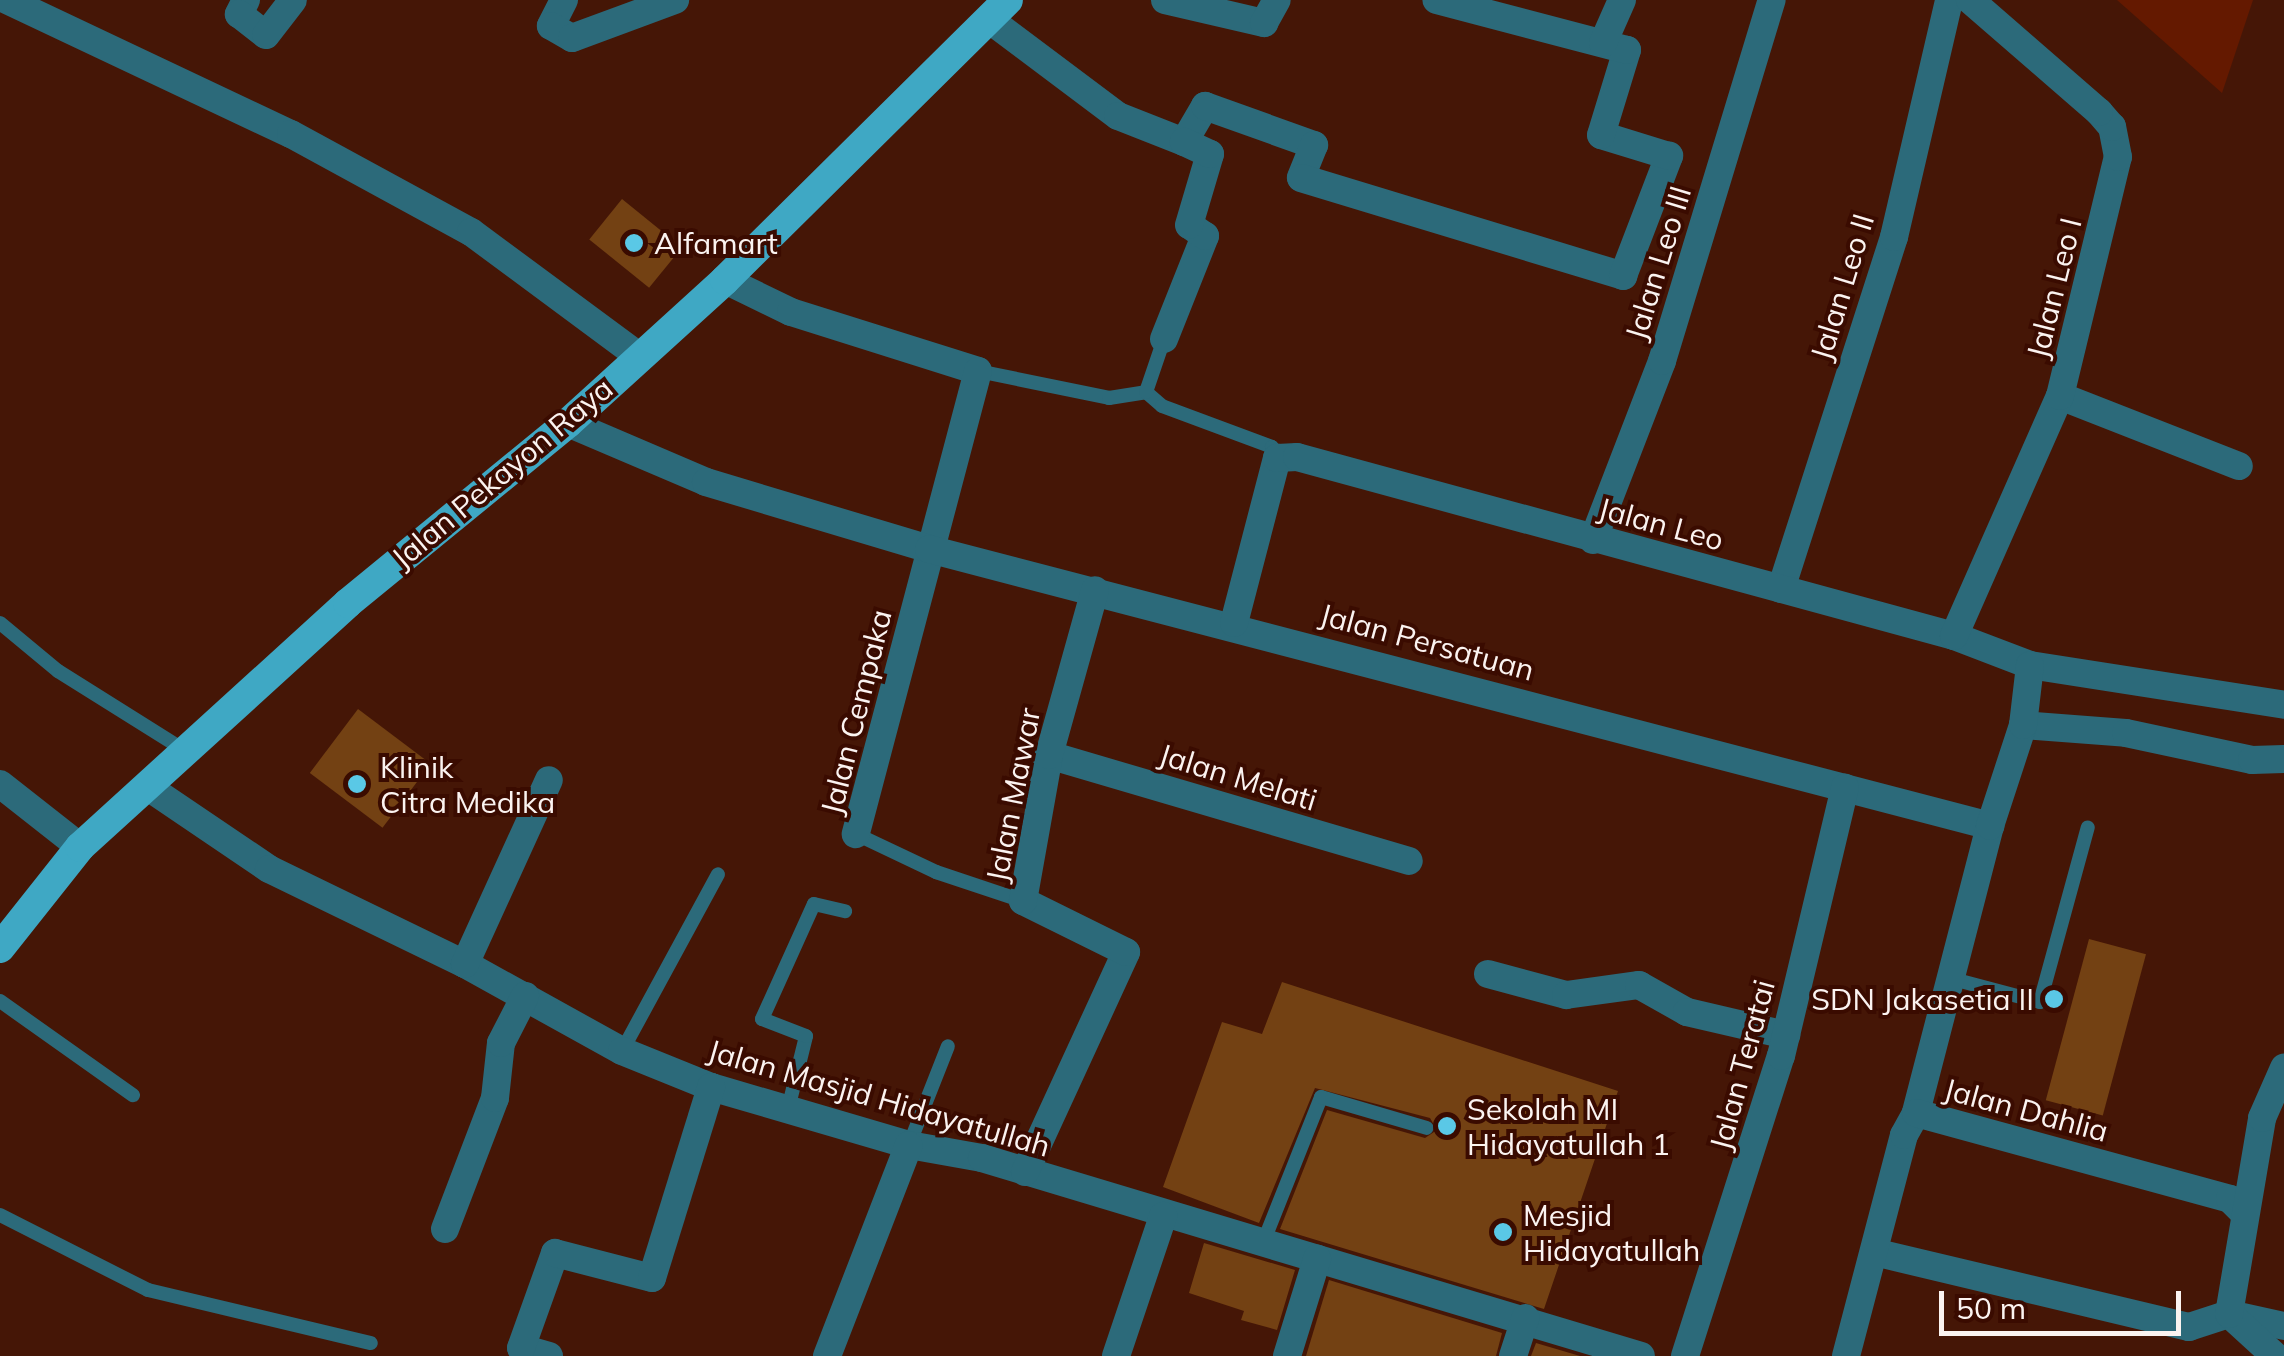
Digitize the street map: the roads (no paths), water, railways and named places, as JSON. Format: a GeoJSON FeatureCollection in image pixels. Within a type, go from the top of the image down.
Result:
{"type":"FeatureCollection","features":[{"type":"Feature","properties":{"kind":"main road","name":"Jalan Pekayon Raya"},"geometry":{"type":"LineString","coordinates":[[0,948],[80,847],[348,603],[568,423],[637,355],[725,280],[999,10]]}},
{"type":"Feature","properties":{"kind":"street"},"geometry":{"type":"LineString","coordinates":[[7,0],[291,134],[471,232],[637,355]]}},
{"type":"Feature","properties":{"kind":"street"},"geometry":{"type":"LineString","coordinates":[[246,0],[239,14],[266,35],[293,0]]}},
{"type":"Feature","properties":{"kind":"street"},"geometry":{"type":"LineString","coordinates":[[564,0],[551,26],[572,38],[676,0]]}},
{"type":"Feature","properties":{"kind":"street"},"geometry":{"type":"LineString","coordinates":[[1164,0],[1264,23],[1277,0]]}},
{"type":"Feature","properties":{"kind":"street"},"geometry":{"type":"LineString","coordinates":[[1184,142],[1205,106],[1314,145],[1301,178],[1623,276],[1668,156],[1601,135],[1627,50],[1436,0]]}},
{"type":"Feature","properties":{"kind":"street"},"geometry":{"type":"LineString","coordinates":[[1604,43],[1622,0]]}},
{"type":"Feature","properties":{"kind":"street","name":"Jalan Leo III"},"geometry":{"type":"LineString","coordinates":[[1593,540],[1662,361],[1772,0]]}},
{"type":"Feature","properties":{"kind":"street","name":"Jalan Leo II"},"geometry":{"type":"LineString","coordinates":[[1781,589],[1894,237],[1949,0]]}},
{"type":"Feature","properties":{"kind":"street","name":"Jalan Leo I"},"geometry":{"type":"LineString","coordinates":[[1954,636],[2060,396],[2118,142],[2099,112],[1970,0]]}},
{"type":"Feature","properties":{"kind":"street"},"geometry":{"type":"LineString","coordinates":[[999,10],[1118,116],[1210,154],[1189,225],[1205,236],[1164,340]]}},
{"type":"Feature","properties":{"kind":"street"},"geometry":{"type":"LineString","coordinates":[[725,280],[791,312],[978,372]]}},
{"type":"Feature","properties":{"kind":"street","name":"Jalan Cempaka"},"geometry":{"type":"LineString","coordinates":[[856,834],[978,372]]}},
{"type":"Feature","properties":{"kind":"street"},"geometry":{"type":"LineString","coordinates":[[2060,396],[2239,466]]}},
{"type":"Feature","properties":{"kind":"street","name":"Jalan Persatuan"},"geometry":{"type":"LineString","coordinates":[[568,423],[706,482],[929,549],[1234,624],[1990,826]]}},
{"type":"Feature","properties":{"kind":"street","name":"Jalan Leo"},"geometry":{"type":"LineString","coordinates":[[1276,458],[1298,457],[1954,636],[2030,665],[2284,704]]}},
{"type":"Feature","properties":{"kind":"street"},"geometry":{"type":"LineString","coordinates":[[1234,624],[1276,458]]}},
{"type":"Feature","properties":{"kind":"street","name":"Jalan Mawar"},"geometry":{"type":"LineString","coordinates":[[1024,1172],[1126,952],[1024,902],[1049,755],[1095,590]]}},
{"type":"Feature","properties":{"kind":"street"},"geometry":{"type":"LineString","coordinates":[[1916,1113],[1990,826],[2023,725],[2030,665]]}},
{"type":"Feature","properties":{"kind":"street"},"geometry":{"type":"LineString","coordinates":[[2023,725],[2126,733],[2252,760],[2284,759]]}},
{"type":"Feature","properties":{"kind":"street","name":"Jalan Melati"},"geometry":{"type":"LineString","coordinates":[[1049,755],[1408,862]]}},
{"type":"Feature","properties":{"kind":"street"},"geometry":{"type":"LineString","coordinates":[[465,964],[549,780]]}},
{"type":"Feature","properties":{"kind":"street"},"geometry":{"type":"LineString","coordinates":[[0,784],[80,847]]}},
{"type":"Feature","properties":{"kind":"street","name":"Jalan Masjid Hidayatullah"},"geometry":{"type":"LineString","coordinates":[[148,787],[269,870],[465,964],[622,1052],[711,1087],[909,1145],[1024,1172],[1163,1216],[1526,1318],[1642,1356]]}},
{"type":"Feature","properties":{"kind":"street","name":"Jalan Teratai"},"geometry":{"type":"LineString","coordinates":[[1685,1356],[1786,1036],[1846,788]]}},
{"type":"Feature","properties":{"kind":"street"},"geometry":{"type":"LineString","coordinates":[[1488,974],[1566,996],[1639,985],[1687,1012],[1786,1036]]}},
{"type":"Feature","properties":{"kind":"street"},"geometry":{"type":"LineString","coordinates":[[444,1229],[495,1098],[501,1043],[524,996]]}},
{"type":"Feature","properties":{"kind":"street"},"geometry":{"type":"LineString","coordinates":[[2229,1314],[2243,1212],[2262,1118],[2284,1068]]}},
{"type":"Feature","properties":{"kind":"street"},"geometry":{"type":"LineString","coordinates":[[549,1356],[521,1348],[555,1253],[652,1278],[711,1087]]}},
{"type":"Feature","properties":{"kind":"street","name":"Jalan Dahlia"},"geometry":{"type":"LineString","coordinates":[[1846,1356],[1904,1135],[1916,1113],[2230,1199],[2243,1212]]}},
{"type":"Feature","properties":{"kind":"street"},"geometry":{"type":"LineString","coordinates":[[827,1356],[909,1145]]}},
{"type":"Feature","properties":{"kind":"street"},"geometry":{"type":"LineString","coordinates":[[1116,1356],[1163,1216]]}},
{"type":"Feature","properties":{"kind":"street"},"geometry":{"type":"LineString","coordinates":[[1874,1252],[2189,1328],[2229,1314],[2284,1326]]}},
{"type":"Feature","properties":{"kind":"street"},"geometry":{"type":"LineString","coordinates":[[1287,1356],[1317,1259]]}},
{"type":"Feature","properties":{"kind":"street"},"geometry":{"type":"LineString","coordinates":[[2229,1314],[2275,1356]]}},
{"type":"Feature","properties":{"kind":"street"},"geometry":{"type":"LineString","coordinates":[[1513,1356],[1526,1318]]}},
{"type":"Feature","properties":{"kind":"lane"},"geometry":{"type":"LineString","coordinates":[[1146,392],[1164,340]]}},
{"type":"Feature","properties":{"kind":"lane"},"geometry":{"type":"LineString","coordinates":[[978,372],[1110,398],[1146,392]]}},
{"type":"Feature","properties":{"kind":"lane"},"geometry":{"type":"LineString","coordinates":[[1146,392],[1162,406],[1272,447],[1276,458]]}},
{"type":"Feature","properties":{"kind":"lane"},"geometry":{"type":"LineString","coordinates":[[0,623],[58,671],[184,750]]}},
{"type":"Feature","properties":{"kind":"lane"},"geometry":{"type":"LineString","coordinates":[[1953,979],[2040,1002],[2088,827]]}},
{"type":"Feature","properties":{"kind":"lane","name":"Jalan Cempaka"},"geometry":{"type":"LineString","coordinates":[[856,834],[936,872],[1024,902]]}},
{"type":"Feature","properties":{"kind":"lane"},"geometry":{"type":"LineString","coordinates":[[622,1052],[718,874]]}},
{"type":"Feature","properties":{"kind":"lane"},"geometry":{"type":"LineString","coordinates":[[788,1109],[806,1036],[762,1019],[814,904],[845,911]]}},
{"type":"Feature","properties":{"kind":"lane"},"geometry":{"type":"LineString","coordinates":[[0,1001],[133,1095]]}},
{"type":"Feature","properties":{"kind":"lane"},"geometry":{"type":"LineString","coordinates":[[909,1145],[948,1046]]}},
{"type":"Feature","properties":{"kind":"lane"},"geometry":{"type":"LineString","coordinates":[[1263,1243],[1321,1097],[1427,1128]]}},
{"type":"Feature","properties":{"kind":"lane"},"geometry":{"type":"LineString","coordinates":[[0,1214],[148,1290],[371,1344]]}},
{"type":"Feature","properties":{"kind":"place","name":"Alfamart"},"geometry":{"type":"Point","coordinates":[634,243]}},
{"type":"Feature","properties":{"kind":"place","name":"Klinik Citra Medika"},"geometry":{"type":"Point","coordinates":[357,784]}},
{"type":"Feature","properties":{"kind":"place","name":"SDN Jakasetia II"},"geometry":{"type":"Point","coordinates":[2054,999]}},
{"type":"Feature","properties":{"kind":"place","name":"Sekolah MI Hidayatullah 1"},"geometry":{"type":"Point","coordinates":[1447,1126]}},
{"type":"Feature","properties":{"kind":"place","name":"Mesjid Hidayatullah"},"geometry":{"type":"Point","coordinates":[1503,1232]}}]}
